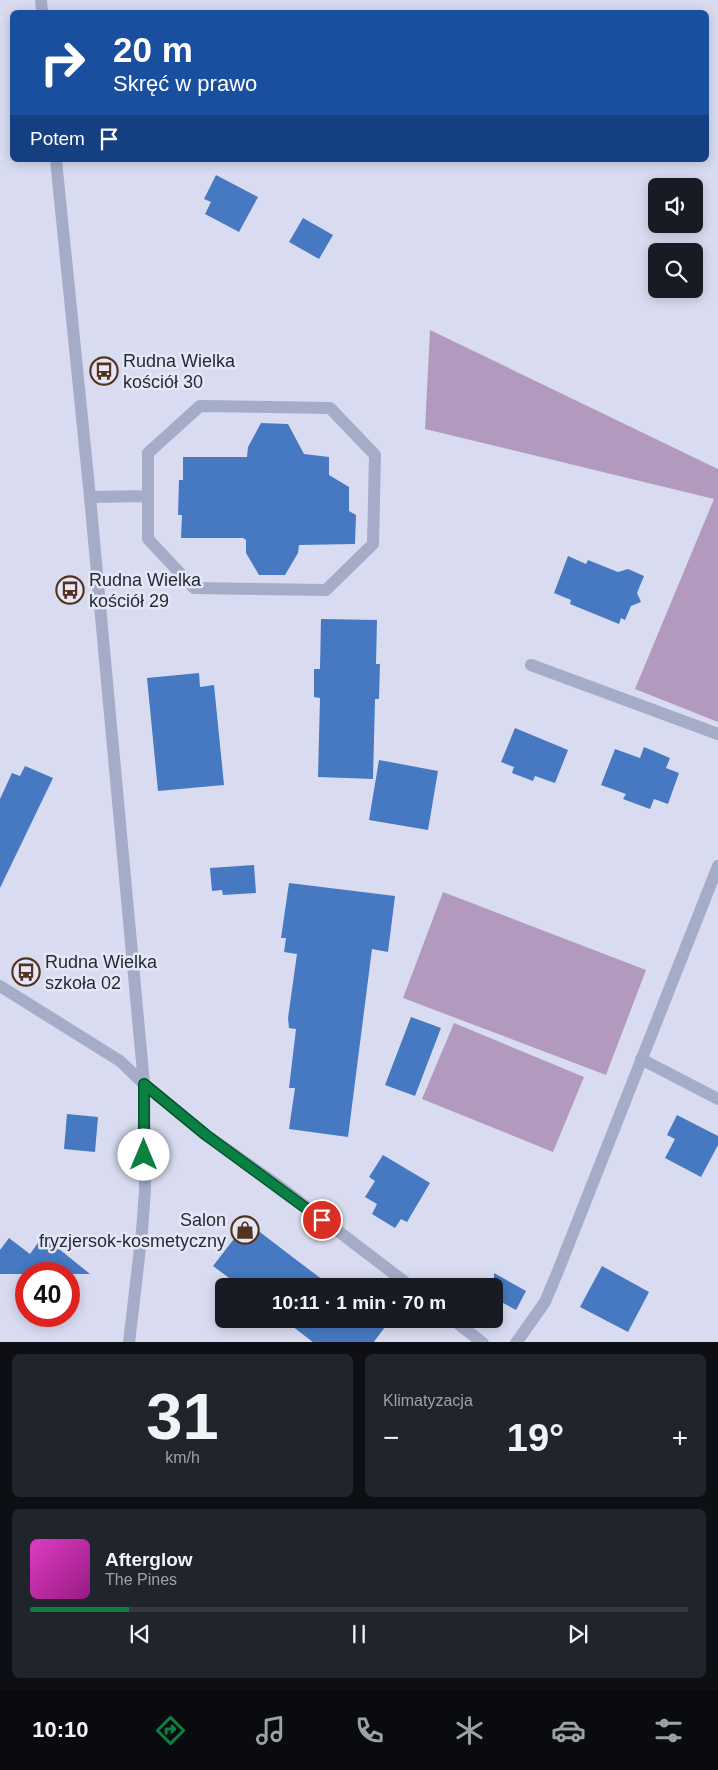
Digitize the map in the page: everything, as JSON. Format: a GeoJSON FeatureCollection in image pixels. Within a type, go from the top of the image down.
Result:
{"type":"FeatureCollection","features":[{"type":"Feature","properties":{"kind":"street"},"geometry":{"type":"LineString","coordinates":[[56,162],[90,497],[144,1084],[145,1190],[141,1246],[129,1342]]}},
{"type":"Feature","properties":{"kind":"street"},"geometry":{"type":"LineString","coordinates":[[200,406],[330,408],[375,455],[373,544],[326,590],[194,588],[148,539],[148,496],[148,453],[200,406]]}},
{"type":"Feature","properties":{"kind":"street"},"geometry":{"type":"LineString","coordinates":[[90,497],[148,496]]}},
{"type":"Feature","properties":{"kind":"street"},"geometry":{"type":"LineString","coordinates":[[531,665],[718,734]]}},
{"type":"Feature","properties":{"kind":"street"},"geometry":{"type":"LineString","coordinates":[[516,1342],[528,1327],[548,1294],[718,866]]}},
{"type":"Feature","properties":{"kind":"street"},"geometry":{"type":"LineString","coordinates":[[0,986],[120,1061],[144,1084],[206,1135],[279,1186],[400,1278]]}},
{"type":"Feature","properties":{"kind":"street"},"geometry":{"type":"LineString","coordinates":[[641,1059],[718,1099]]}},
{"type":"Feature","properties":{"kind":"street"},"geometry":{"type":"LineString","coordinates":[[464,1328],[483,1342]]}},
{"type":"Feature","properties":{"kind":"shaded area"},"geometry":{"type":"Polygon","coordinates":[[[430,330],[718,469],[718,722],[635,689],[714,499],[425,429],[430,330]]]}},
{"type":"Feature","properties":{"kind":"shaded area"},"geometry":{"type":"Polygon","coordinates":[[[443,892],[646,970],[606,1075],[403,998],[443,892]]]}},
{"type":"Feature","properties":{"kind":"shaded area"},"geometry":{"type":"Polygon","coordinates":[[[454,1023],[584,1077],[553,1152],[422,1099],[454,1023]]]}},
{"type":"Feature","properties":{"kind":"building"},"geometry":{"type":"Polygon","coordinates":[[[216,175],[258,197],[239,232],[205,214],[211,202],[204,199],[216,175]]]}},
{"type":"Feature","properties":{"kind":"building"},"geometry":{"type":"Polygon","coordinates":[[[303,218],[333,235],[319,259],[289,242],[303,218]]]}},
{"type":"Feature","properties":{"kind":"building"},"geometry":{"type":"Polygon","coordinates":[[[261,423],[288,424],[304,454],[329,457],[329,475],[349,487],[349,511],[356,515],[355,544],[299,545],[298,553],[285,575],[259,575],[246,553],[246,540],[243,538],[181,538],[182,515],[178,515],[179,480],[183,480],[183,457],[247,457],[248,447],[261,423]]]}},
{"type":"Feature","properties":{"kind":"building"},"geometry":{"type":"Polygon","coordinates":[[[568,556],[586,564],[588,560],[618,572],[628,569],[644,576],[637,593],[641,602],[631,606],[625,620],[621,618],[619,624],[570,604],[571,600],[554,593],[568,556]]]}},
{"type":"Feature","properties":{"kind":"building"},"geometry":{"type":"Polygon","coordinates":[[[321,619],[377,620],[376,664],[380,664],[379,699],[375,699],[373,779],[318,777],[320,698],[314,697],[314,669],[320,669],[321,619]]]}},
{"type":"Feature","properties":{"kind":"building"},"geometry":{"type":"Polygon","coordinates":[[[199,673],[200,687],[214,685],[224,785],[158,791],[147,678],[199,673]]]}},
{"type":"Feature","properties":{"kind":"building"},"geometry":{"type":"Polygon","coordinates":[[[515,728],[568,750],[555,783],[535,776],[533,781],[512,773],[514,767],[501,762],[515,728]]]}},
{"type":"Feature","properties":{"kind":"building"},"geometry":{"type":"Polygon","coordinates":[[[644,747],[670,758],[666,768],[679,773],[668,804],[654,799],[650,809],[623,799],[626,794],[601,785],[615,749],[640,758],[644,747]]]}},
{"type":"Feature","properties":{"kind":"building"},"geometry":{"type":"Polygon","coordinates":[[[379,760],[438,771],[428,830],[369,820],[379,760]]]}},
{"type":"Feature","properties":{"kind":"building"},"geometry":{"type":"Polygon","coordinates":[[[25,766],[53,778],[0,888],[0,799],[12,773],[20,776],[25,766]]]}},
{"type":"Feature","properties":{"kind":"building"},"geometry":{"type":"Polygon","coordinates":[[[254,865],[256,893],[223,895],[222,890],[212,891],[210,868],[254,865]]]}},
{"type":"Feature","properties":{"kind":"building"},"geometry":{"type":"Polygon","coordinates":[[[289,883],[395,896],[388,952],[372,949],[348,1137],[289,1129],[295,1088],[289,1088],[296,1029],[289,1028],[288,1018],[297,954],[284,952],[286,938],[281,938],[289,883]]]}},
{"type":"Feature","properties":{"kind":"building"},"geometry":{"type":"Polygon","coordinates":[[[411,1017],[441,1028],[415,1096],[385,1085],[411,1017]]]}},
{"type":"Feature","properties":{"kind":"building"},"geometry":{"type":"Polygon","coordinates":[[[67,1114],[98,1117],[95,1152],[64,1149],[67,1114]]]}},
{"type":"Feature","properties":{"kind":"building"},"geometry":{"type":"Polygon","coordinates":[[[677,1115],[718,1136],[718,1145],[701,1177],[665,1158],[675,1139],[667,1135],[677,1115]]]}},
{"type":"Feature","properties":{"kind":"building"},"geometry":{"type":"Polygon","coordinates":[[[383,1155],[430,1183],[407,1222],[401,1219],[395,1228],[372,1214],[377,1204],[365,1197],[375,1181],[369,1177],[383,1155]]]}},
{"type":"Feature","properties":{"kind":"building"},"geometry":{"type":"Polygon","coordinates":[[[247,1222],[320,1278],[229,1278],[213,1266],[247,1222]]]}},
{"type":"Feature","properties":{"kind":"building"},"geometry":{"type":"Polygon","coordinates":[[[43,1236],[75,1262],[15,1262],[15,1274],[0,1274],[0,1250],[9,1238],[30,1254],[43,1236]]]}},
{"type":"Feature","properties":{"kind":"building"},"geometry":{"type":"Polygon","coordinates":[[[80,1266],[90,1274],[80,1274],[80,1266]]]}},
{"type":"Feature","properties":{"kind":"building"},"geometry":{"type":"Polygon","coordinates":[[[602,1266],[649,1292],[628,1332],[580,1307],[602,1266]]]}},
{"type":"Feature","properties":{"kind":"building"},"geometry":{"type":"Polygon","coordinates":[[[494,1273],[503,1278],[494,1278],[494,1273]]]}},
{"type":"Feature","properties":{"kind":"building"},"geometry":{"type":"Polygon","coordinates":[[[503,1278],[526,1291],[516,1310],[503,1303],[503,1278]]]}},
{"type":"Feature","properties":{"kind":"building"},"geometry":{"type":"Polygon","coordinates":[[[295,1328],[384,1328],[374,1342],[313,1342],[295,1328]]]}},
{"type":"Feature","properties":{"kind":"place","name":"Rudna Wielka kościół 30"},"geometry":{"type":"Point","coordinates":[104,371]}},
{"type":"Feature","properties":{"kind":"place","name":"Rudna Wielka kościół 29"},"geometry":{"type":"Point","coordinates":[70,590]}},
{"type":"Feature","properties":{"kind":"place","name":"Rudna Wielka szkoła 02"},"geometry":{"type":"Point","coordinates":[26,972]}},
{"type":"Feature","properties":{"kind":"place","name":"Salon fryzjersok-kosmetyczny"},"geometry":{"type":"Point","coordinates":[245,1230]}},
{"type":"Feature","properties":{"kind":"route"},"geometry":{"type":"LineString","coordinates":[[144,1155],[144,1084],[206,1135],[279,1186],[322,1220]]}}]}
